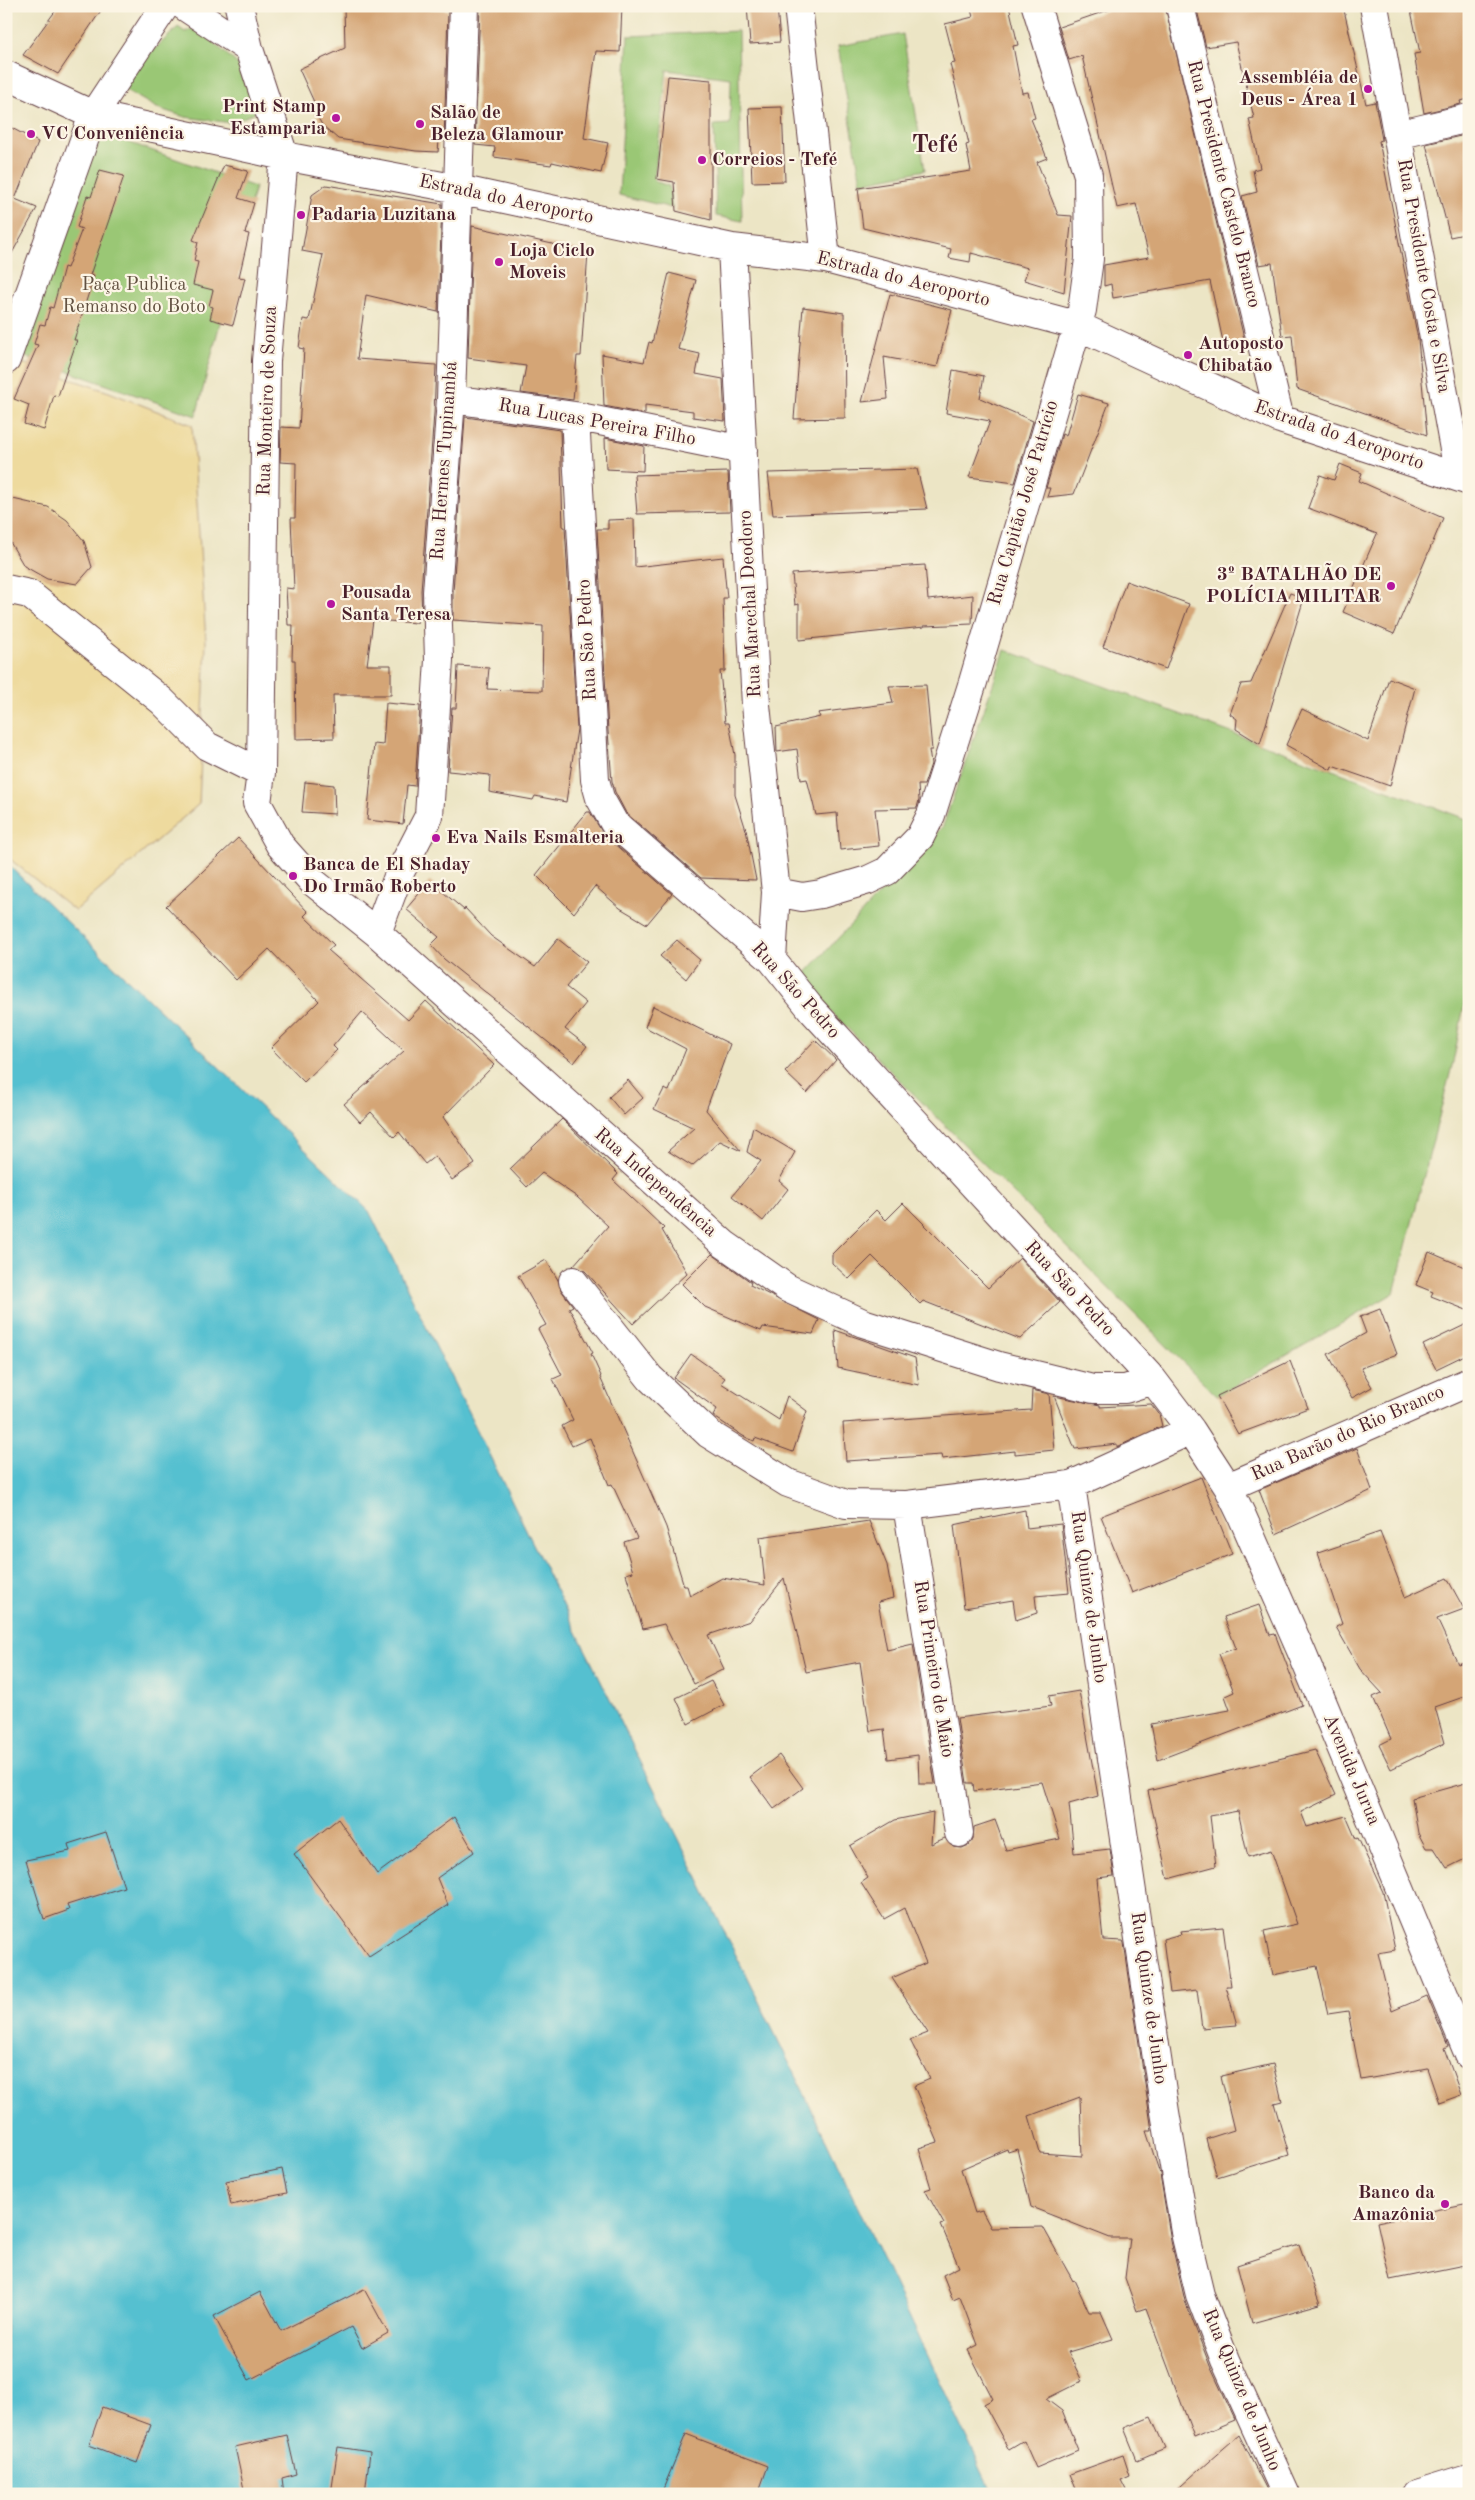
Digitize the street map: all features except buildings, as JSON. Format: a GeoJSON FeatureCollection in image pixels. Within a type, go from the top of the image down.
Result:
{"type":"FeatureCollection","features":[{"type":"Feature","properties":{"kind":"street"},"geometry":{"type":"LineString","coordinates":[[6,360],[93,115],[165,6]]}},
{"type":"Feature","properties":{"kind":"street"},"geometry":{"type":"LineString","coordinates":[[184,6],[249,49]]}},
{"type":"Feature","properties":{"kind":"street","name":"Rua Monteiro de Souza"},"geometry":{"type":"LineString","coordinates":[[239,6],[249,49],[284,156],[266,361],[261,773],[257,804]]}},
{"type":"Feature","properties":{"kind":"street","name":"Rua Hermes Tupinambá"},"geometry":{"type":"LineString","coordinates":[[377,933],[399,874],[430,816],[439,660],[437,592],[451,399],[464,6]]}},
{"type":"Feature","properties":{"kind":"street"},"geometry":{"type":"LineString","coordinates":[[798,6],[826,259]]}},
{"type":"Feature","properties":{"kind":"street","name":"Rua Capitão José Patrício"},"geometry":{"type":"LineString","coordinates":[[776,892],[802,897],[822,894],[868,880],[887,871],[920,837],[931,816],[973,682],[1076,325],[1082,310],[1089,259],[1088,175],[1036,6]]}},
{"type":"Feature","properties":{"kind":"street","name":"Rua Presidente Castelo Branco"},"geometry":{"type":"LineString","coordinates":[[1180,6],[1280,419]]}},
{"type":"Feature","properties":{"kind":"street","name":"Rua Presidente Costa e Silva"},"geometry":{"type":"LineString","coordinates":[[1374,6],[1397,135],[1464,479]]}},
{"type":"Feature","properties":{"kind":"street","name":"Estrada do Aeroporto"},"geometry":{"type":"LineString","coordinates":[[6,75],[93,115],[732,248],[826,259],[1076,325],[1280,419],[1464,479]]}},
{"type":"Feature","properties":{"kind":"street","name":"Rua Presidente Costa e Silva"},"geometry":{"type":"LineString","coordinates":[[1397,135],[1469,118]]}},
{"type":"Feature","properties":{"kind":"street","name":"Rua Marechal Deodoro"},"geometry":{"type":"LineString","coordinates":[[732,248],[756,705],[776,892],[772,960]]}},
{"type":"Feature","properties":{"kind":"street","name":"Rua Lucas Pereira Filho"},"geometry":{"type":"LineString","coordinates":[[451,399],[575,416],[743,450]]}},
{"type":"Feature","properties":{"kind":"street","name":"Rua São Pedro"},"geometry":{"type":"LineString","coordinates":[[575,416],[595,780],[600,798],[614,823],[772,960],[812,1010],[1153,1380],[1191,1430],[1228,1487]]}},
{"type":"Feature","properties":{"kind":"street"},"geometry":{"type":"LineString","coordinates":[[6,589],[28,594],[162,701],[207,746],[261,773]]}},
{"type":"Feature","properties":{"kind":"street","name":"Rua Independência"},"geometry":{"type":"LineString","coordinates":[[257,804],[280,846],[313,882],[377,933],[724,1244],[787,1288],[862,1323],[999,1366],[1092,1389],[1126,1389],[1153,1380]]}},
{"type":"Feature","properties":{"kind":"street"},"geometry":{"type":"LineString","coordinates":[[573,1281],[650,1378],[709,1434],[788,1483],[846,1504],[907,1505],[1071,1486],[1191,1430]]}},
{"type":"Feature","properties":{"kind":"street","name":"Rua Barão do Rio Branco"},"geometry":{"type":"LineString","coordinates":[[1228,1487],[1469,1382]]}},
{"type":"Feature","properties":{"kind":"street","name":"Rua Quinze de Junho"},"geometry":{"type":"LineString","coordinates":[[1071,1486],[1165,2112],[1186,2237],[1200,2296],[1207,2314],[1225,2360],[1286,2494]]}},
{"type":"Feature","properties":{"kind":"street","name":"Avenida Jurua"},"geometry":{"type":"LineString","coordinates":[[1228,1487],[1302,1652],[1469,2055]]}},
{"type":"Feature","properties":{"kind":"street","name":"Rua Primeiro de Maio"},"geometry":{"type":"LineString","coordinates":[[907,1505],[959,1833]]}},
{"type":"Feature","properties":{"kind":"street"},"geometry":{"type":"LineString","coordinates":[[1417,2494],[1469,2478]]}},
{"type":"Feature","properties":{"kind":"green space"},"geometry":{"type":"Polygon","coordinates":[[[178,27],[185,32],[196,27],[241,67],[259,99],[254,113],[232,123],[185,117],[157,108],[122,88],[142,61],[178,27]]]}},
{"type":"Feature","properties":{"kind":"green space"},"geometry":{"type":"Polygon","coordinates":[[[738,31],[742,221],[716,216],[714,125],[730,124],[731,78],[667,70],[654,181],[669,186],[672,208],[619,195],[628,36],[738,31]]]}},
{"type":"Feature","properties":{"kind":"green space"},"geometry":{"type":"Polygon","coordinates":[[[903,34],[925,170],[861,183],[838,46],[903,34]]]}},
{"type":"Feature","properties":{"kind":"green space","name":"Paça Publica Remanso do Boto"},"geometry":{"type":"Polygon","coordinates":[[[94,130],[255,187],[196,416],[21,355],[94,130]]]}},
{"type":"Feature","properties":{"kind":"green space"},"geometry":{"type":"Polygon","coordinates":[[[1005,650],[1469,820],[1469,979],[1454,1058],[1394,1293],[1217,1396],[799,980],[943,826],[1005,650]]]}},
{"type":"Feature","properties":{"kind":"sand"},"geometry":{"type":"Polygon","coordinates":[[[13,360],[109,392],[192,425],[206,642],[199,804],[75,911],[6,856],[6,372],[13,360]]]}},
{"type":"Feature","properties":{"kind":"water"},"geometry":{"type":"Polygon","coordinates":[[[6,863],[369,1211],[802,2089],[993,2494],[6,2494],[6,863]]]}},
{"type":"Feature","properties":{"kind":"place","name":"Assembléia de Deus - Área 1"},"geometry":{"type":"Point","coordinates":[1368,89]}},
{"type":"Feature","properties":{"kind":"place","name":"Print Stamp Estamparia"},"geometry":{"type":"Point","coordinates":[336,118]}},
{"type":"Feature","properties":{"kind":"place","name":"Salão de Beleza Glamour"},"geometry":{"type":"Point","coordinates":[420,124]}},
{"type":"Feature","properties":{"kind":"place","name":"VC Conveniência"},"geometry":{"type":"Point","coordinates":[31,134]}},
{"type":"Feature","properties":{"kind":"place","name":"Correios - Tefé"},"geometry":{"type":"Point","coordinates":[702,160]}},
{"type":"Feature","properties":{"kind":"place","name":"Padaria Luzitana"},"geometry":{"type":"Point","coordinates":[301,215]}},
{"type":"Feature","properties":{"kind":"place","name":"Loja Ciclo Moveis"},"geometry":{"type":"Point","coordinates":[499,262]}},
{"type":"Feature","properties":{"kind":"place","name":"Autoposto Chibatão"},"geometry":{"type":"Point","coordinates":[1188,355]}},
{"type":"Feature","properties":{"kind":"place","name":"3º BATALHÃO DE POLÍCIA MILITAR"},"geometry":{"type":"Point","coordinates":[1391,586]}},
{"type":"Feature","properties":{"kind":"place","name":"Pousada Santa Teresa"},"geometry":{"type":"Point","coordinates":[331,604]}},
{"type":"Feature","properties":{"kind":"place","name":"Eva Nails Esmalteria"},"geometry":{"type":"Point","coordinates":[436,838]}},
{"type":"Feature","properties":{"kind":"place","name":"Banca de El Shaday Do Irmão Roberto"},"geometry":{"type":"Point","coordinates":[293,876]}},
{"type":"Feature","properties":{"kind":"place","name":"Banco da Amazônia"},"geometry":{"type":"Point","coordinates":[1445,2204]}},
{"type":"Feature","properties":{"kind":"district","name":"Tefé"},"geometry":{"type":"Point","coordinates":[935,146]}}]}
